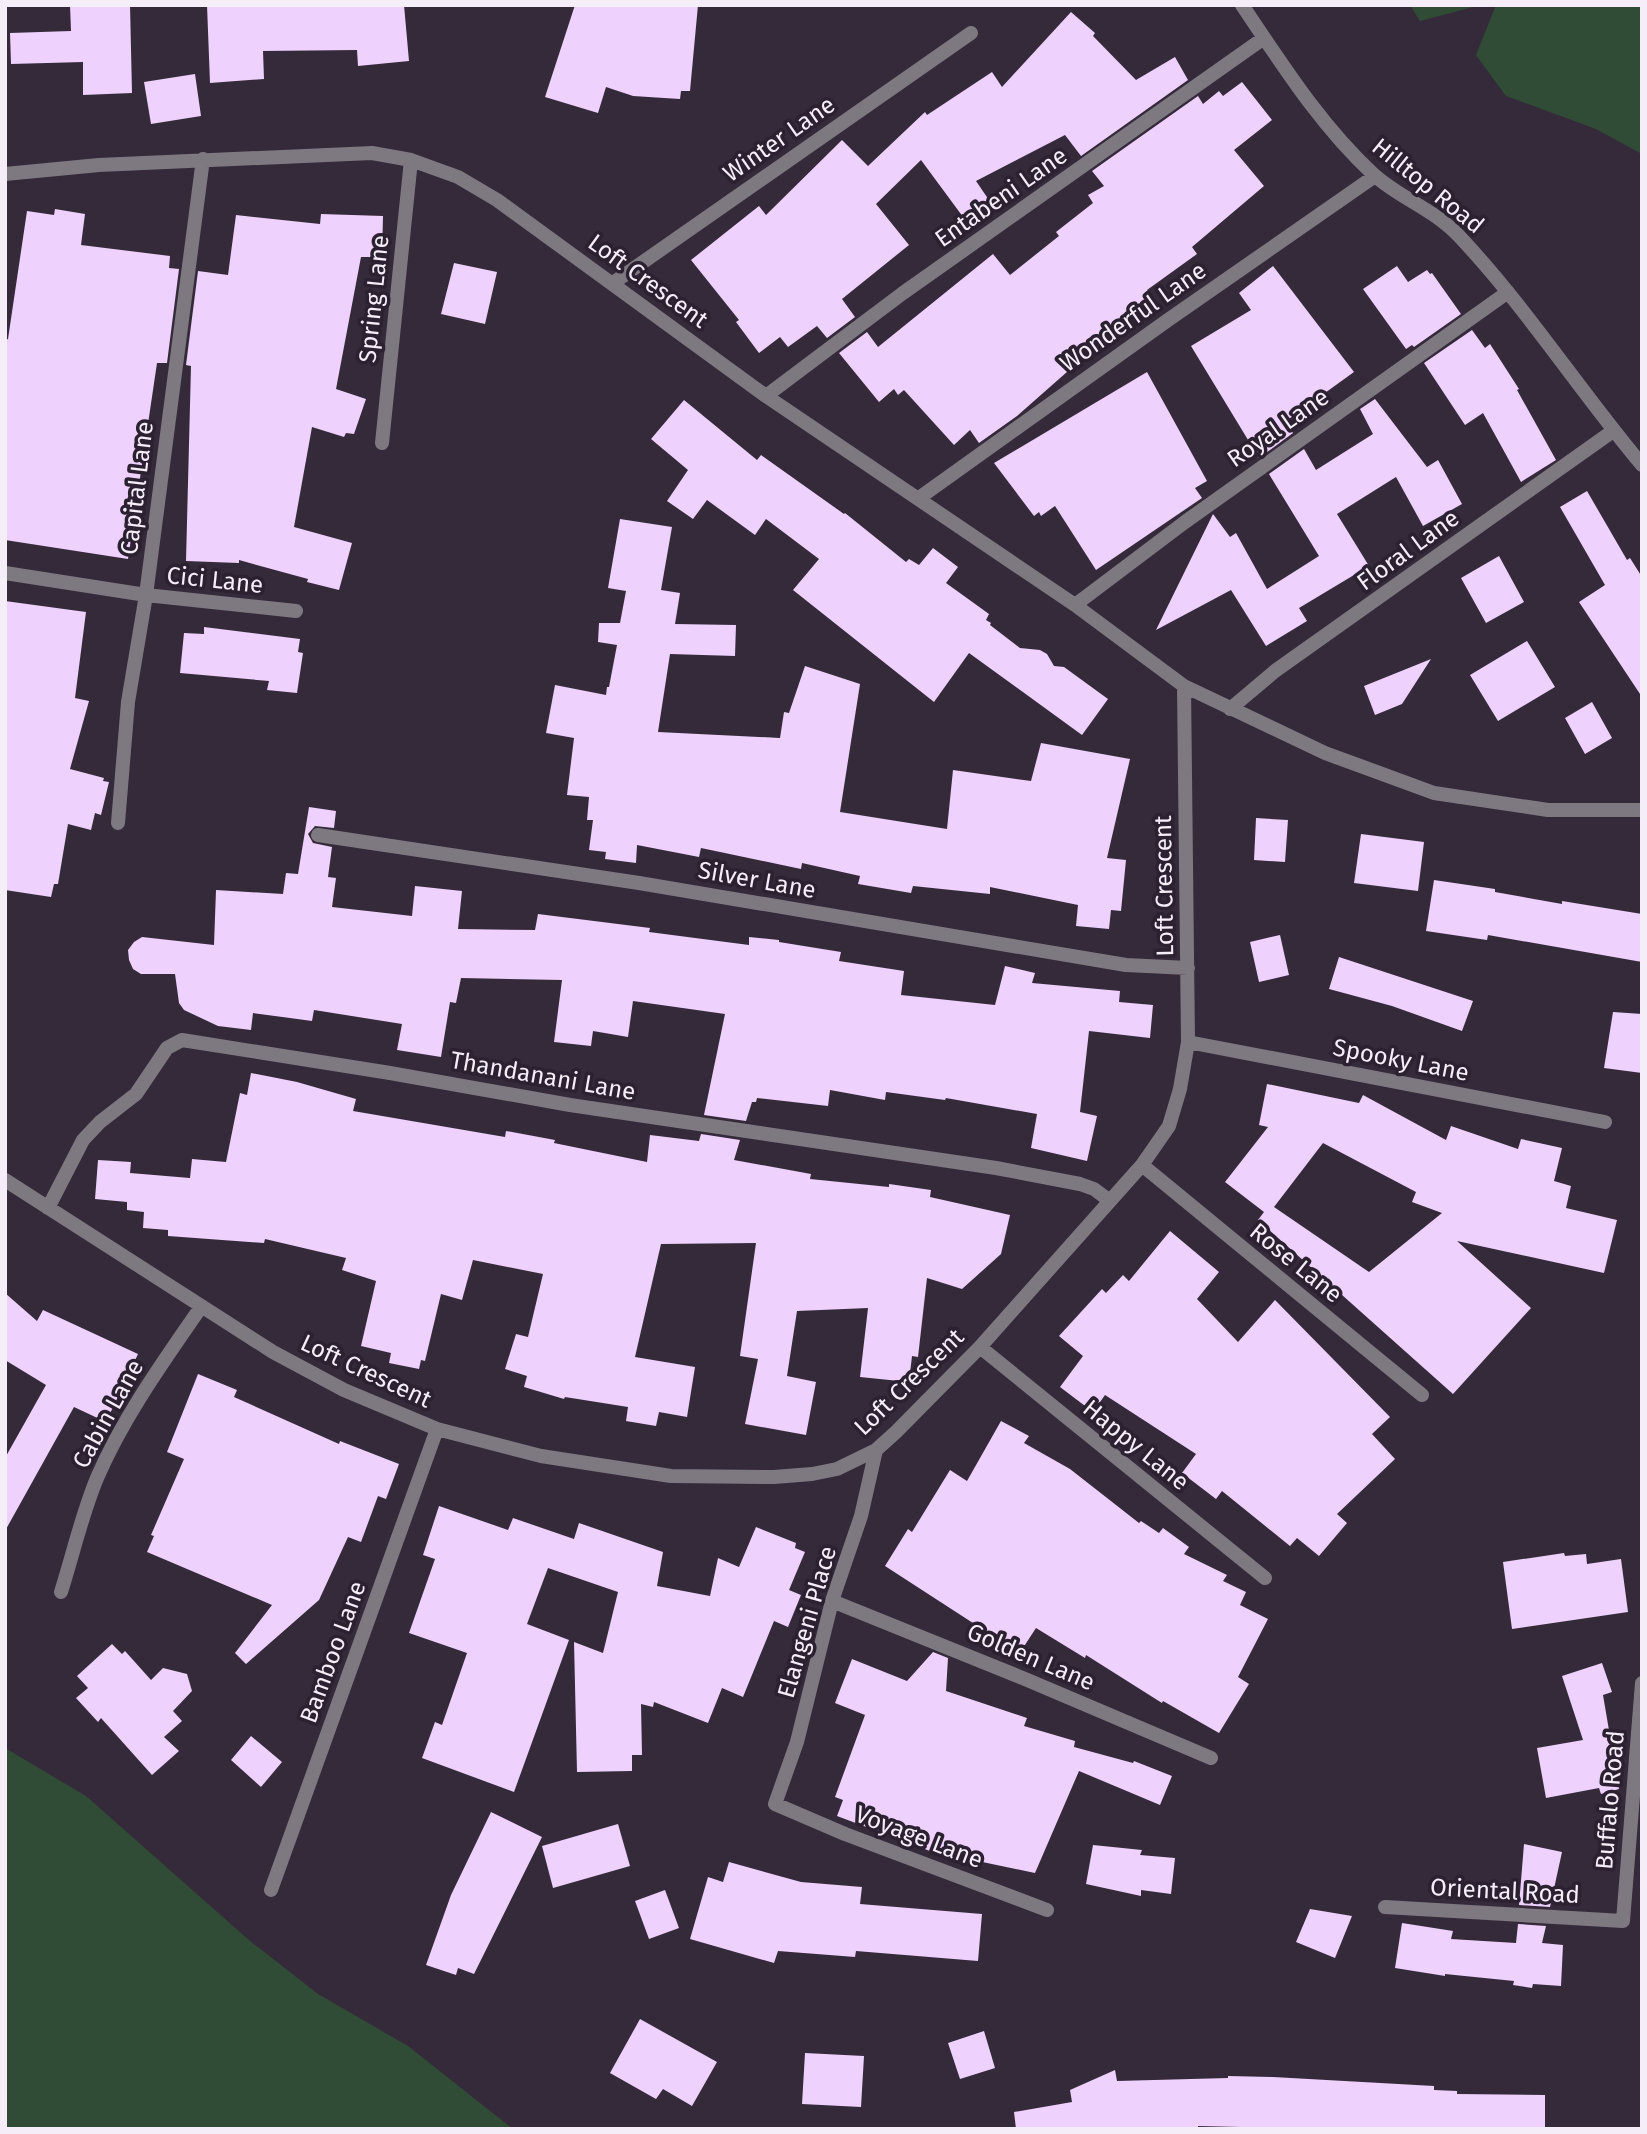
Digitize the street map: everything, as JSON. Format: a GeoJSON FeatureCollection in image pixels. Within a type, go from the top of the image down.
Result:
{"type":"FeatureCollection","features":[{"type":"Feature","properties":{"kind":"street","name":"Hilltop Road"},"geometry":{"type":"LineString","coordinates":[[1242,5],[1295,84],[1350,151],[1375,176],[1437,216],[1457,234],[1508,292],[1642,465]]}},
{"type":"Feature","properties":{"kind":"street","name":"Winter Lane"},"geometry":{"type":"LineString","coordinates":[[613,283],[971,33]]}},
{"type":"Feature","properties":{"kind":"street","name":"Entabeni Lane"},"geometry":{"type":"LineString","coordinates":[[766,396],[903,293],[1264,37]]}},
{"type":"Feature","properties":{"kind":"street","name":"Loft Crescent"},"geometry":{"type":"LineString","coordinates":[[5,174],[202,159],[372,153],[411,160],[458,177],[497,200],[766,396],[1075,605],[1184,686],[1325,753],[1434,793],[1548,810],[1642,810]]}},
{"type":"Feature","properties":{"kind":"street","name":"Capital Lane"},"geometry":{"type":"LineString","coordinates":[[118,823],[128,702],[146,596],[202,159]]}},
{"type":"Feature","properties":{"kind":"street","name":"Spring Lane"},"geometry":{"type":"LineString","coordinates":[[382,443],[411,160]]}},
{"type":"Feature","properties":{"kind":"street","name":"Wonderful Lane"},"geometry":{"type":"LineString","coordinates":[[919,498],[1156,328],[1375,176]]}},
{"type":"Feature","properties":{"kind":"street","name":"Royal Lane"},"geometry":{"type":"LineString","coordinates":[[1075,605],[1185,522],[1508,292]]}},
{"type":"Feature","properties":{"kind":"street","name":"Floral Lane"},"geometry":{"type":"LineString","coordinates":[[1230,709],[1275,671],[1614,431]]}},
{"type":"Feature","properties":{"kind":"street","name":"Cici Lane"},"geometry":{"type":"LineString","coordinates":[[5,573],[146,596],[296,611]]}},
{"type":"Feature","properties":{"kind":"street","name":"Loft Crescent"},"geometry":{"type":"LineString","coordinates":[[5,1180],[273,1352],[344,1390],[437,1429],[541,1456],[671,1476],[774,1477],[837,1469],[876,1450],[979,1347],[1142,1164],[1169,1126],[1180,1089],[1188,1042],[1184,686]]}},
{"type":"Feature","properties":{"kind":"street","name":"Silver Lane"},"geometry":{"type":"LineString","coordinates":[[318,835],[639,883],[1126,965],[1188,968]]}},
{"type":"Feature","properties":{"kind":"street","name":"Thandanani Lane"},"geometry":{"type":"LineString","coordinates":[[48,1208],[83,1140],[100,1122],[135,1094],[170,1045],[182,1040],[570,1105],[996,1168],[1080,1184],[1094,1189],[1110,1201]]}},
{"type":"Feature","properties":{"kind":"street","name":"Spooky Lane"},"geometry":{"type":"LineString","coordinates":[[1188,1042],[1605,1122]]}},
{"type":"Feature","properties":{"kind":"street","name":"Rose Lane"},"geometry":{"type":"LineString","coordinates":[[1142,1164],[1422,1395]]}},
{"type":"Feature","properties":{"kind":"street","name":"Cabin Lane"},"geometry":{"type":"LineString","coordinates":[[61,1592],[96,1480],[119,1432],[201,1307]]}},
{"type":"Feature","properties":{"kind":"street","name":"Happy Lane"},"geometry":{"type":"LineString","coordinates":[[979,1347],[1265,1578]]}},
{"type":"Feature","properties":{"kind":"street","name":"Bamboo Lane"},"geometry":{"type":"LineString","coordinates":[[271,1890],[437,1429]]}},
{"type":"Feature","properties":{"kind":"street","name":"Elangeni Place"},"geometry":{"type":"LineString","coordinates":[[775,1804],[797,1742],[832,1601],[862,1516],[876,1450]]}},
{"type":"Feature","properties":{"kind":"street","name":"Golden Lane"},"geometry":{"type":"LineString","coordinates":[[832,1601],[1211,1758]]}},
{"type":"Feature","properties":{"kind":"street","name":"Buffalo Road"},"geometry":{"type":"LineString","coordinates":[[1623,1920],[1642,1683]]}},
{"type":"Feature","properties":{"kind":"street","name":"Voyage Lane"},"geometry":{"type":"LineString","coordinates":[[775,1804],[845,1834],[1047,1910]]}},
{"type":"Feature","properties":{"kind":"street","name":"Oriental Road"},"geometry":{"type":"LineString","coordinates":[[1385,1907],[1623,1920]]}},
{"type":"Feature","properties":{"kind":"green space"},"geometry":{"type":"Polygon","coordinates":[[[1410,5],[1481,5],[1420,21],[1410,5]]]}},
{"type":"Feature","properties":{"kind":"green space"},"geometry":{"type":"Polygon","coordinates":[[[1496,5],[1642,5],[1642,154],[1596,129],[1506,96],[1476,55],[1496,5]]]}},
{"type":"Feature","properties":{"kind":"green space"},"geometry":{"type":"Polygon","coordinates":[[[5,1748],[86,1796],[250,1941],[318,1994],[408,2046],[513,2129],[5,2129],[5,1748]]]}},
{"type":"Feature","properties":{"kind":"building"},"geometry":{"type":"Polygon","coordinates":[[[70,5],[130,5],[132,93],[83,95],[83,62],[11,64],[10,33],[71,31],[70,5]]]}},
{"type":"Feature","properties":{"kind":"building"},"geometry":{"type":"Polygon","coordinates":[[[207,5],[404,5],[409,61],[358,66],[357,50],[263,51],[264,79],[210,83],[207,5]]]}},
{"type":"Feature","properties":{"kind":"building"},"geometry":{"type":"Polygon","coordinates":[[[575,5],[698,5],[690,91],[681,91],[680,99],[633,96],[606,87],[598,113],[545,97],[575,5]]]}},
{"type":"Feature","properties":{"kind":"building"},"geometry":{"type":"Polygon","coordinates":[[[1071,12],[1095,33],[1093,36],[1136,80],[1175,57],[1188,80],[1081,156],[1065,135],[976,181],[991,203],[966,221],[921,160],[876,204],[909,245],[842,299],[855,317],[827,338],[817,326],[788,347],[780,337],[759,353],[736,322],[739,320],[691,260],[759,206],[766,215],[842,140],[868,166],[925,112],[927,115],[992,72],[1002,87],[1071,12]]]}},
{"type":"Feature","properties":{"kind":"building"},"geometry":{"type":"Polygon","coordinates":[[[195,74],[201,116],[151,124],[144,82],[195,74]]]}},
{"type":"Feature","properties":{"kind":"building"},"geometry":{"type":"Polygon","coordinates":[[[1242,82],[1272,120],[1234,150],[1264,186],[1192,247],[1197,254],[1147,290],[1152,297],[1017,416],[979,443],[970,430],[954,445],[904,390],[898,395],[894,389],[879,402],[839,353],[867,332],[878,347],[993,254],[1010,275],[1059,236],[1056,232],[1093,203],[1088,195],[1104,186],[1092,171],[1198,96],[1203,104],[1219,91],[1223,96],[1242,82]]]}},
{"type":"Feature","properties":{"kind":"building"},"geometry":{"type":"Polygon","coordinates":[[[55,209],[85,214],[81,245],[170,256],[169,268],[179,269],[167,363],[157,363],[128,559],[5,540],[5,340],[8,339],[27,211],[54,215],[55,209]]]}},
{"type":"Feature","properties":{"kind":"building"},"geometry":{"type":"Polygon","coordinates":[[[321,214],[383,216],[382,257],[361,257],[336,389],[366,399],[354,434],[346,433],[344,437],[312,427],[294,527],[352,543],[339,590],[239,560],[239,563],[186,561],[191,366],[186,365],[198,271],[228,275],[236,215],[320,224],[321,214]]]}},
{"type":"Feature","properties":{"kind":"building"},"geometry":{"type":"Polygon","coordinates":[[[454,263],[497,272],[485,324],[441,314],[454,263]]]}},
{"type":"Feature","properties":{"kind":"building"},"geometry":{"type":"Polygon","coordinates":[[[1273,266],[1354,372],[1286,421],[1293,433],[1259,458],[1191,346],[1251,310],[1239,293],[1273,266]]]}},
{"type":"Feature","properties":{"kind":"building"},"geometry":{"type":"Polygon","coordinates":[[[1397,266],[1408,282],[1427,270],[1432,273],[1461,314],[1414,347],[1412,345],[1406,349],[1363,289],[1397,266]]]}},
{"type":"Feature","properties":{"kind":"building"},"geometry":{"type":"Polygon","coordinates":[[[1472,330],[1485,348],[1490,344],[1519,389],[1517,390],[1556,460],[1521,482],[1483,413],[1465,425],[1424,363],[1472,330]]]}},
{"type":"Feature","properties":{"kind":"building"},"geometry":{"type":"Polygon","coordinates":[[[1147,372],[1207,481],[1195,488],[1202,498],[1096,570],[1055,506],[1041,516],[1039,512],[1034,516],[994,463],[1147,372]]]}},
{"type":"Feature","properties":{"kind":"building"},"geometry":{"type":"Polygon","coordinates":[[[1375,399],[1427,467],[1438,460],[1462,504],[1423,526],[1396,477],[1337,514],[1369,566],[1299,608],[1307,621],[1266,646],[1231,590],[1156,630],[1213,514],[1230,537],[1236,533],[1267,589],[1319,556],[1269,474],[1304,449],[1316,470],[1373,434],[1360,409],[1375,399]]]}},
{"type":"Feature","properties":{"kind":"building"},"geometry":{"type":"Polygon","coordinates":[[[684,400],[757,460],[761,455],[845,513],[906,562],[909,559],[919,565],[933,548],[958,567],[946,583],[989,614],[986,620],[990,625],[1020,648],[1040,650],[1047,654],[1054,666],[1064,667],[1108,699],[1082,735],[969,653],[934,702],[793,590],[819,559],[766,519],[755,535],[707,500],[693,519],[667,501],[688,470],[651,439],[684,400]]]}},
{"type":"Feature","properties":{"kind":"building"},"geometry":{"type":"Polygon","coordinates":[[[1587,491],[1627,560],[1630,558],[1642,577],[1642,697],[1579,602],[1605,585],[1560,507],[1587,491]]]}},
{"type":"Feature","properties":{"kind":"building"},"geometry":{"type":"Polygon","coordinates":[[[620,519],[672,527],[661,590],[680,593],[675,624],[736,625],[735,656],[670,654],[658,732],[780,738],[784,712],[789,713],[805,666],[860,684],[840,812],[947,829],[953,770],[1031,781],[1041,743],[1130,759],[1107,858],[1126,860],[1121,911],[1111,910],[1109,929],[1076,926],[1078,905],[990,887],[990,894],[913,886],[911,893],[858,884],[860,876],[802,863],[801,869],[701,848],[699,857],[637,845],[636,863],[605,859],[606,852],[589,850],[593,820],[587,820],[589,797],[567,795],[574,738],[546,733],[555,685],[606,695],[609,687],[617,645],[598,642],[599,623],[620,623],[626,591],[608,588],[620,519]]]}},
{"type":"Feature","properties":{"kind":"building"},"geometry":{"type":"Polygon","coordinates":[[[1499,556],[1524,602],[1486,623],[1461,578],[1499,556]]]}},
{"type":"Feature","properties":{"kind":"building"},"geometry":{"type":"Polygon","coordinates":[[[5,601],[86,612],[75,698],[89,701],[70,769],[104,778],[103,781],[109,782],[101,815],[95,813],[91,830],[68,824],[58,884],[54,884],[51,897],[5,890],[5,601]]]}},
{"type":"Feature","properties":{"kind":"building"},"geometry":{"type":"Polygon","coordinates":[[[204,627],[300,639],[298,652],[303,653],[297,693],[267,690],[269,681],[180,673],[184,633],[204,634],[204,627]]]}},
{"type":"Feature","properties":{"kind":"building"},"geometry":{"type":"Polygon","coordinates":[[[1527,641],[1555,687],[1498,721],[1470,675],[1527,641]]]}},
{"type":"Feature","properties":{"kind":"building"},"geometry":{"type":"Polygon","coordinates":[[[1431,659],[1402,704],[1375,715],[1364,686],[1431,659]]]}},
{"type":"Feature","properties":{"kind":"building"},"geometry":{"type":"Polygon","coordinates":[[[1592,702],[1612,738],[1585,754],[1565,718],[1592,702]]]}},
{"type":"Feature","properties":{"kind":"building"},"geometry":{"type":"Polygon","coordinates":[[[309,807],[336,811],[334,828],[315,826],[308,834],[313,843],[332,847],[328,877],[336,878],[332,907],[412,916],[415,886],[462,891],[458,929],[535,930],[538,914],[650,928],[649,932],[749,945],[749,937],[779,940],[841,952],[839,961],[904,971],[901,995],[995,1005],[1005,966],[1035,973],[1032,983],[1120,991],[1119,1002],[1153,1005],[1150,1038],[1089,1031],[1080,1112],[1097,1116],[1087,1161],[1031,1148],[1037,1114],[946,1098],[886,1092],[885,1100],[830,1090],[828,1106],[757,1098],[756,1102],[752,1102],[746,1121],[704,1115],[725,1014],[633,1001],[628,1037],[593,1031],[591,1046],[554,1042],[562,980],[461,978],[456,1003],[450,1002],[441,1057],[397,1050],[402,1024],[314,1010],[312,1021],[253,1013],[251,1030],[218,1026],[184,1010],[179,1003],[175,974],[141,974],[133,969],[128,950],[142,937],[214,945],[216,890],[283,894],[286,873],[298,874],[309,807]]]}},
{"type":"Feature","properties":{"kind":"building"},"geometry":{"type":"Polygon","coordinates":[[[1256,818],[1288,820],[1285,862],[1254,860],[1256,818]]]}},
{"type":"Feature","properties":{"kind":"building"},"geometry":{"type":"Polygon","coordinates":[[[1361,834],[1424,842],[1418,891],[1354,883],[1361,834]]]}},
{"type":"Feature","properties":{"kind":"building"},"geometry":{"type":"Polygon","coordinates":[[[1434,880],[1495,889],[1495,892],[1562,904],[1562,901],[1642,914],[1642,962],[1488,935],[1487,940],[1426,931],[1434,880]]]}},
{"type":"Feature","properties":{"kind":"building"},"geometry":{"type":"Polygon","coordinates":[[[1280,935],[1289,975],[1259,982],[1250,942],[1280,935]]]}},
{"type":"Feature","properties":{"kind":"building"},"geometry":{"type":"Polygon","coordinates":[[[1339,957],[1473,1001],[1462,1031],[1392,1006],[1329,989],[1339,957]]]}},
{"type":"Feature","properties":{"kind":"building"},"geometry":{"type":"Polygon","coordinates":[[[1613,1012],[1642,1014],[1642,1073],[1604,1068],[1613,1012]]]}},
{"type":"Feature","properties":{"kind":"building"},"geometry":{"type":"Polygon","coordinates":[[[251,1073],[297,1082],[356,1099],[353,1111],[505,1137],[506,1131],[647,1162],[650,1135],[699,1141],[701,1134],[740,1140],[734,1160],[811,1174],[810,1179],[889,1187],[889,1184],[931,1190],[930,1197],[1010,1215],[1001,1254],[962,1289],[927,1278],[918,1357],[912,1356],[909,1382],[860,1377],[868,1308],[797,1311],[787,1376],[816,1382],[806,1435],[745,1424],[758,1359],[740,1356],[756,1243],[661,1244],[635,1357],[695,1367],[687,1417],[659,1412],[656,1426],[626,1421],[628,1407],[565,1397],[564,1399],[524,1387],[527,1376],[505,1369],[516,1334],[528,1337],[543,1274],[473,1260],[462,1300],[441,1294],[425,1361],[421,1360],[419,1369],[389,1363],[391,1353],[361,1346],[376,1281],[342,1270],[346,1258],[265,1239],[264,1243],[168,1236],[168,1230],[143,1228],[144,1212],[127,1210],[127,1202],[95,1199],[98,1160],[131,1162],[130,1173],[190,1178],[192,1159],[226,1162],[240,1093],[247,1095],[251,1073]]]}},
{"type":"Feature","properties":{"kind":"building"},"geometry":{"type":"Polygon","coordinates":[[[1267,1084],[1359,1103],[1363,1095],[1446,1140],[1451,1126],[1518,1149],[1521,1139],[1562,1148],[1554,1181],[1571,1186],[1566,1208],[1617,1220],[1604,1273],[1457,1241],[1531,1308],[1453,1394],[1258,1220],[1264,1212],[1225,1182],[1268,1127],[1259,1125],[1267,1084]],[[1323,1143],[1274,1207],[1369,1272],[1442,1213],[1412,1202],[1416,1192],[1323,1143]]]}},
{"type":"Feature","properties":{"kind":"building"},"geometry":{"type":"Polygon","coordinates":[[[1170,1231],[1219,1272],[1197,1299],[1238,1342],[1275,1300],[1390,1417],[1372,1434],[1395,1459],[1337,1514],[1347,1523],[1319,1556],[1297,1538],[1290,1546],[1222,1491],[1216,1499],[1182,1473],[1196,1454],[1105,1395],[1093,1412],[1060,1387],[1083,1356],[1059,1336],[1102,1289],[1106,1293],[1123,1275],[1129,1281],[1170,1231]]]}},
{"type":"Feature","properties":{"kind":"building"},"geometry":{"type":"Polygon","coordinates":[[[5,1293],[37,1321],[43,1310],[138,1354],[106,1422],[74,1407],[5,1531],[5,1458],[46,1385],[5,1360],[5,1293]]]}},
{"type":"Feature","properties":{"kind":"building"},"geometry":{"type":"Polygon","coordinates":[[[198,1374],[237,1390],[234,1397],[339,1444],[340,1441],[399,1464],[386,1499],[378,1496],[361,1542],[348,1537],[319,1600],[246,1664],[235,1653],[272,1605],[147,1552],[154,1536],[151,1535],[184,1459],[167,1452],[198,1374]]]}},
{"type":"Feature","properties":{"kind":"building"},"geometry":{"type":"Polygon","coordinates":[[[1001,1421],[1029,1436],[1024,1443],[1070,1469],[1139,1523],[1141,1521],[1159,1533],[1163,1528],[1189,1547],[1184,1554],[1227,1575],[1223,1581],[1246,1592],[1240,1605],[1268,1619],[1238,1677],[1249,1684],[1219,1733],[1163,1701],[1162,1703],[1086,1655],[1085,1658],[1036,1628],[1021,1651],[995,1633],[993,1636],[885,1566],[908,1529],[912,1532],[950,1470],[967,1481],[1001,1421]]]}},
{"type":"Feature","properties":{"kind":"building"},"geometry":{"type":"Polygon","coordinates":[[[439,1506],[508,1530],[513,1518],[574,1539],[579,1523],[663,1552],[657,1586],[710,1596],[718,1558],[739,1567],[756,1527],[796,1543],[795,1548],[805,1552],[789,1590],[801,1595],[788,1627],[774,1621],[743,1697],[722,1688],[708,1723],[654,1702],[653,1707],[641,1704],[642,1755],[632,1755],[632,1771],[577,1772],[574,1642],[603,1653],[618,1592],[548,1568],[527,1624],[569,1640],[514,1792],[422,1758],[435,1722],[442,1725],[467,1653],[409,1633],[435,1559],[423,1555],[439,1506]]]}},
{"type":"Feature","properties":{"kind":"building"},"geometry":{"type":"Polygon","coordinates":[[[1564,1553],[1565,1556],[1586,1554],[1587,1564],[1621,1559],[1628,1612],[1512,1629],[1503,1562],[1564,1553]]]}},
{"type":"Feature","properties":{"kind":"building"},"geometry":{"type":"Polygon","coordinates":[[[112,1644],[122,1654],[125,1651],[151,1680],[163,1668],[187,1674],[192,1691],[173,1711],[182,1721],[164,1737],[179,1751],[152,1775],[101,1718],[98,1722],[76,1698],[88,1688],[77,1676],[112,1644]]]}},
{"type":"Feature","properties":{"kind":"building"},"geometry":{"type":"Polygon","coordinates":[[[933,1652],[948,1658],[946,1691],[1027,1718],[1024,1726],[1075,1741],[1074,1747],[1133,1763],[1134,1761],[1172,1776],[1160,1805],[1079,1771],[1035,1873],[930,1851],[837,1816],[843,1800],[835,1797],[865,1715],[835,1703],[852,1659],[907,1681],[933,1652]]]}},
{"type":"Feature","properties":{"kind":"building"},"geometry":{"type":"Polygon","coordinates":[[[1602,1663],[1612,1692],[1603,1695],[1619,1789],[1601,1794],[1599,1788],[1546,1798],[1537,1748],[1583,1740],[1562,1676],[1602,1663]]]}},
{"type":"Feature","properties":{"kind":"building"},"geometry":{"type":"Polygon","coordinates":[[[251,1736],[282,1762],[261,1787],[231,1760],[251,1736]]]}},
{"type":"Feature","properties":{"kind":"building"},"geometry":{"type":"Polygon","coordinates":[[[491,1812],[542,1837],[474,1974],[458,1968],[456,1975],[426,1965],[451,1895],[491,1812]]]}},
{"type":"Feature","properties":{"kind":"building"},"geometry":{"type":"Polygon","coordinates":[[[618,1824],[630,1866],[553,1888],[542,1846],[618,1824]]]}},
{"type":"Feature","properties":{"kind":"building"},"geometry":{"type":"Polygon","coordinates":[[[1524,1844],[1562,1852],[1550,1907],[1519,1905],[1524,1844]]]}},
{"type":"Feature","properties":{"kind":"building"},"geometry":{"type":"Polygon","coordinates":[[[1093,1845],[1142,1850],[1140,1855],[1175,1858],[1171,1894],[1141,1890],[1141,1896],[1086,1884],[1093,1845]]]}},
{"type":"Feature","properties":{"kind":"building"},"geometry":{"type":"Polygon","coordinates":[[[729,1862],[801,1882],[862,1887],[860,1904],[982,1914],[978,1961],[856,1951],[855,1957],[778,1951],[774,1963],[690,1939],[708,1877],[723,1882],[729,1862]]]}},
{"type":"Feature","properties":{"kind":"building"},"geometry":{"type":"Polygon","coordinates":[[[665,1890],[679,1928],[649,1939],[635,1901],[665,1890]]]}},
{"type":"Feature","properties":{"kind":"building"},"geometry":{"type":"Polygon","coordinates":[[[1310,1909],[1352,1916],[1335,1958],[1296,1942],[1310,1909]]]}},
{"type":"Feature","properties":{"kind":"building"},"geometry":{"type":"Polygon","coordinates":[[[1402,1923],[1453,1931],[1451,1939],[1516,1943],[1518,1924],[1546,1926],[1542,1943],[1563,1945],[1561,1986],[1533,1984],[1532,1988],[1513,1985],[1514,1981],[1445,1976],[1395,1968],[1402,1923]]]}},
{"type":"Feature","properties":{"kind":"building"},"geometry":{"type":"Polygon","coordinates":[[[640,2019],[717,2062],[692,2106],[663,2089],[656,2099],[610,2073],[640,2019]]]}},
{"type":"Feature","properties":{"kind":"building"},"geometry":{"type":"Polygon","coordinates":[[[984,2031],[995,2068],[960,2079],[948,2043],[984,2031]]]}},
{"type":"Feature","properties":{"kind":"building"},"geometry":{"type":"Polygon","coordinates":[[[805,2053],[864,2056],[861,2107],[802,2104],[805,2053]]]}},
{"type":"Feature","properties":{"kind":"building"},"geometry":{"type":"Polygon","coordinates":[[[1115,2070],[1117,2081],[1228,2076],[1273,2077],[1434,2086],[1434,2090],[1457,2091],[1457,2094],[1545,2095],[1545,2129],[1198,2126],[1198,2129],[1016,2129],[1014,2112],[1072,2102],[1070,2090],[1115,2070]]]}}]}
